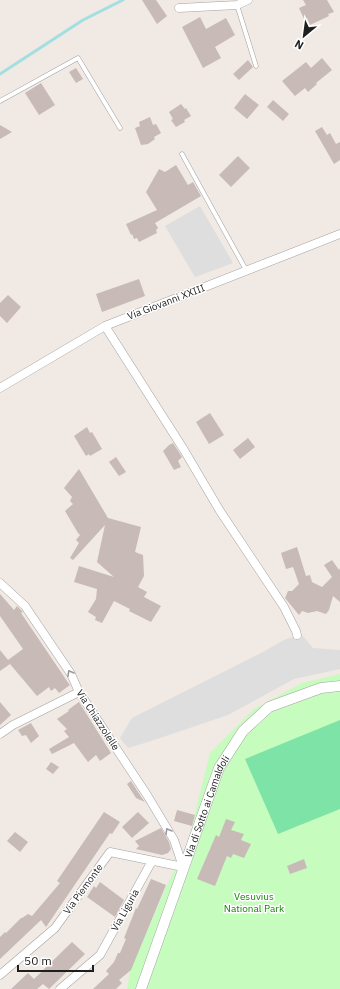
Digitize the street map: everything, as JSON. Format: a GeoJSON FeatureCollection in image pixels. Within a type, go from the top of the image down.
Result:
{"type":"FeatureCollection","features":[{"type":"Feature","properties":{"kind":"street"},"geometry":{"type":"LineString","coordinates":[[179,8],[237,5],[248,0]]}},
{"type":"Feature","properties":{"kind":"street","name":"Via Giovanni XXIII"},"geometry":{"type":"LineString","coordinates":[[0,388],[105,326],[340,234]]}},
{"type":"Feature","properties":{"kind":"street"},"geometry":{"type":"LineString","coordinates":[[105,326],[184,450],[220,511],[284,607],[297,635]]}},
{"type":"Feature","properties":{"kind":"street","name":"Via Chiazzolelle"},"geometry":{"type":"LineString","coordinates":[[0,583],[26,606],[71,674],[79,692],[147,795],[174,840],[183,867]]}},
{"type":"Feature","properties":{"kind":"street","name":"Via di Sotto ai Camaldoli"},"geometry":{"type":"LineString","coordinates":[[141,989],[219,768],[243,731],[269,707],[321,688],[340,686]]}},
{"type":"Feature","properties":{"kind":"street"},"geometry":{"type":"LineString","coordinates":[[0,734],[13,725],[79,692]]}},
{"type":"Feature","properties":{"kind":"street","name":"Via Piemonte"},"geometry":{"type":"LineString","coordinates":[[0,976],[55,928],[110,852],[183,867]]}},
{"type":"Feature","properties":{"kind":"street","name":"Via Liguria"},"geometry":{"type":"LineString","coordinates":[[60,989],[100,955],[152,861]]}},
{"type":"Feature","properties":{"kind":"lane"},"geometry":{"type":"LineString","coordinates":[[237,5],[256,66]]}},
{"type":"Feature","properties":{"kind":"lane"},"geometry":{"type":"LineString","coordinates":[[0,101],[78,58],[120,128]]}},
{"type":"Feature","properties":{"kind":"lane"},"geometry":{"type":"LineString","coordinates":[[182,154],[246,271]]}},
{"type":"Feature","properties":{"kind":"green space","name":"Vesuvius National Park"},"geometry":{"type":"Polygon","coordinates":[[[340,674],[340,989],[127,989],[130,970],[167,885],[187,845],[210,753],[254,709],[302,683],[340,674]]]}},
{"type":"Feature","properties":{"kind":"green space"},"geometry":{"type":"Polygon","coordinates":[[[340,720],[340,809],[278,834],[245,759],[340,720]]]}},
{"type":"Feature","properties":{"kind":"shaded area"},"geometry":{"type":"Polygon","coordinates":[[[200,206],[233,263],[195,277],[165,226],[200,206]]]}},
{"type":"Feature","properties":{"kind":"shaded area"},"geometry":{"type":"Polygon","coordinates":[[[301,634],[313,648],[340,650],[340,669],[294,679],[228,715],[151,741],[128,748],[120,738],[132,718],[284,640],[301,634]]]}},
{"type":"Feature","properties":{"kind":"building"},"geometry":{"type":"Polygon","coordinates":[[[142,0],[156,0],[167,16],[157,24],[142,0]]]}},
{"type":"Feature","properties":{"kind":"building"},"geometry":{"type":"Polygon","coordinates":[[[303,0],[327,0],[334,12],[310,25],[307,18],[304,19],[299,8],[306,5],[303,0]]]}},
{"type":"Feature","properties":{"kind":"building"},"geometry":{"type":"Polygon","coordinates":[[[200,17],[206,29],[226,18],[235,35],[215,47],[221,58],[203,68],[182,27],[200,17]]]}},
{"type":"Feature","properties":{"kind":"building"},"geometry":{"type":"Polygon","coordinates":[[[322,58],[332,70],[316,83],[317,84],[308,92],[305,88],[295,96],[282,81],[306,62],[311,68],[322,58]]]}},
{"type":"Feature","properties":{"kind":"building"},"geometry":{"type":"Polygon","coordinates":[[[248,60],[253,67],[239,80],[233,74],[248,60]]]}},
{"type":"Feature","properties":{"kind":"building"},"geometry":{"type":"Polygon","coordinates":[[[76,68],[83,79],[76,83],[69,72],[76,68]]]}},
{"type":"Feature","properties":{"kind":"building"},"geometry":{"type":"Polygon","coordinates":[[[41,83],[55,105],[39,115],[25,93],[41,83]]]}},
{"type":"Feature","properties":{"kind":"building"},"geometry":{"type":"Polygon","coordinates":[[[245,94],[259,105],[247,119],[234,108],[245,94]]]}},
{"type":"Feature","properties":{"kind":"building"},"geometry":{"type":"Polygon","coordinates":[[[273,100],[289,114],[283,121],[267,107],[273,100]]]}},
{"type":"Feature","properties":{"kind":"building"},"geometry":{"type":"Polygon","coordinates":[[[181,104],[185,109],[186,108],[191,116],[184,120],[185,122],[176,127],[171,120],[173,119],[169,112],[181,104]]]}},
{"type":"Feature","properties":{"kind":"building"},"geometry":{"type":"Polygon","coordinates":[[[150,117],[153,125],[156,124],[161,133],[154,137],[155,139],[148,144],[141,145],[135,128],[140,126],[139,122],[150,117]]]}},
{"type":"Feature","properties":{"kind":"building"},"geometry":{"type":"Polygon","coordinates":[[[0,125],[12,132],[0,139],[0,125]]]}},
{"type":"Feature","properties":{"kind":"building"},"geometry":{"type":"Polygon","coordinates":[[[322,127],[327,135],[330,133],[336,144],[340,142],[340,160],[334,164],[315,131],[322,127]]]}},
{"type":"Feature","properties":{"kind":"building"},"geometry":{"type":"Polygon","coordinates":[[[238,156],[250,168],[231,187],[219,175],[238,156]]]}},
{"type":"Feature","properties":{"kind":"building"},"geometry":{"type":"Polygon","coordinates":[[[176,165],[188,185],[193,182],[201,196],[155,223],[158,228],[156,230],[157,233],[139,242],[137,238],[134,239],[132,234],[131,235],[126,224],[157,210],[146,192],[159,169],[165,172],[176,165]]]}},
{"type":"Feature","properties":{"kind":"building"},"geometry":{"type":"Polygon","coordinates":[[[139,279],[145,296],[102,312],[96,294],[139,279]]]}},
{"type":"Feature","properties":{"kind":"building"},"geometry":{"type":"Polygon","coordinates":[[[8,295],[21,307],[7,323],[0,316],[0,303],[8,295]]]}},
{"type":"Feature","properties":{"kind":"building"},"geometry":{"type":"Polygon","coordinates":[[[210,413],[224,435],[209,444],[196,422],[210,413]]]}},
{"type":"Feature","properties":{"kind":"building"},"geometry":{"type":"Polygon","coordinates":[[[87,427],[90,433],[92,432],[102,449],[90,456],[89,454],[86,456],[74,436],[87,427]]]}},
{"type":"Feature","properties":{"kind":"building"},"geometry":{"type":"Polygon","coordinates":[[[248,438],[255,447],[240,459],[233,450],[248,438]]]}},
{"type":"Feature","properties":{"kind":"building"},"geometry":{"type":"Polygon","coordinates":[[[173,443],[182,457],[178,461],[181,467],[174,470],[163,451],[173,443]]]}},
{"type":"Feature","properties":{"kind":"building"},"geometry":{"type":"Polygon","coordinates":[[[116,457],[126,472],[119,476],[109,462],[116,457]]]}},
{"type":"Feature","properties":{"kind":"building"},"geometry":{"type":"Polygon","coordinates":[[[79,469],[108,518],[141,527],[135,552],[143,555],[144,576],[138,587],[147,592],[144,597],[161,606],[151,622],[129,611],[130,609],[114,601],[102,623],[95,620],[96,617],[88,612],[96,599],[97,589],[74,582],[79,566],[114,577],[97,562],[105,525],[73,560],[70,558],[79,543],[76,540],[80,535],[65,511],[73,504],[70,501],[72,497],[64,488],[79,469]]]}},
{"type":"Feature","properties":{"kind":"building"},"geometry":{"type":"Polygon","coordinates":[[[297,547],[306,576],[310,575],[312,582],[322,587],[332,577],[324,565],[332,560],[339,570],[340,568],[340,602],[333,596],[329,610],[326,614],[317,611],[308,613],[302,611],[299,615],[285,598],[288,591],[292,591],[299,584],[293,567],[286,569],[281,553],[297,547]]]}},
{"type":"Feature","properties":{"kind":"building"},"geometry":{"type":"Polygon","coordinates":[[[0,594],[14,610],[17,606],[23,612],[21,613],[70,685],[59,693],[55,688],[51,691],[49,687],[37,696],[10,664],[0,671],[0,650],[8,660],[23,649],[0,616],[0,594]]]}},
{"type":"Feature","properties":{"kind":"building"},"geometry":{"type":"Polygon","coordinates":[[[0,702],[11,715],[0,725],[0,702]]]}},
{"type":"Feature","properties":{"kind":"building"},"geometry":{"type":"Polygon","coordinates":[[[79,702],[111,753],[100,761],[96,755],[88,762],[74,743],[52,754],[49,749],[69,737],[64,731],[67,729],[57,719],[79,702]]]}},
{"type":"Feature","properties":{"kind":"building"},"geometry":{"type":"Polygon","coordinates":[[[31,723],[39,736],[31,743],[26,735],[22,736],[18,730],[31,723]]]}},
{"type":"Feature","properties":{"kind":"building"},"geometry":{"type":"Polygon","coordinates":[[[51,762],[59,767],[53,774],[46,769],[51,762]]]}},
{"type":"Feature","properties":{"kind":"building"},"geometry":{"type":"Polygon","coordinates":[[[131,781],[145,802],[136,798],[127,784],[131,781]]]}},
{"type":"Feature","properties":{"kind":"building"},"geometry":{"type":"Polygon","coordinates":[[[177,810],[195,815],[192,826],[174,821],[177,810]]]}},
{"type":"Feature","properties":{"kind":"building"},"geometry":{"type":"Polygon","coordinates":[[[104,812],[120,822],[112,834],[110,833],[46,927],[41,920],[0,959],[0,937],[21,918],[28,914],[32,916],[60,883],[57,881],[104,812]]]}},
{"type":"Feature","properties":{"kind":"building"},"geometry":{"type":"Polygon","coordinates":[[[138,812],[149,823],[132,838],[122,827],[138,812]]]}},
{"type":"Feature","properties":{"kind":"building"},"geometry":{"type":"Polygon","coordinates":[[[226,819],[235,822],[231,830],[244,834],[241,840],[251,844],[244,858],[233,854],[231,858],[227,856],[215,886],[197,879],[216,835],[219,837],[226,819]]]}},
{"type":"Feature","properties":{"kind":"building"},"geometry":{"type":"Polygon","coordinates":[[[161,828],[169,842],[171,849],[168,853],[162,855],[136,849],[139,846],[135,841],[161,828]]]}},
{"type":"Feature","properties":{"kind":"building"},"geometry":{"type":"Polygon","coordinates":[[[15,832],[28,842],[20,852],[7,841],[15,832]]]}},
{"type":"Feature","properties":{"kind":"building"},"geometry":{"type":"Polygon","coordinates":[[[304,859],[307,868],[290,874],[287,866],[304,859]]]}},
{"type":"Feature","properties":{"kind":"building"},"geometry":{"type":"Polygon","coordinates":[[[151,879],[166,885],[131,970],[119,980],[122,983],[116,989],[93,989],[109,974],[106,971],[114,962],[118,953],[120,953],[126,939],[124,938],[136,908],[137,909],[151,879]]]}},
{"type":"Feature","properties":{"kind":"building"},"geometry":{"type":"Polygon","coordinates":[[[100,882],[124,900],[115,917],[87,897],[94,886],[96,888],[100,882]]]}},
{"type":"Feature","properties":{"kind":"building"},"geometry":{"type":"Polygon","coordinates":[[[72,942],[85,954],[49,989],[43,984],[37,989],[11,989],[28,973],[34,979],[72,942]]]}},
{"type":"Feature","properties":{"kind":"waterway"},"geometry":{"type":"LineString","coordinates":[[0,74],[83,20],[123,0]]}}]}
